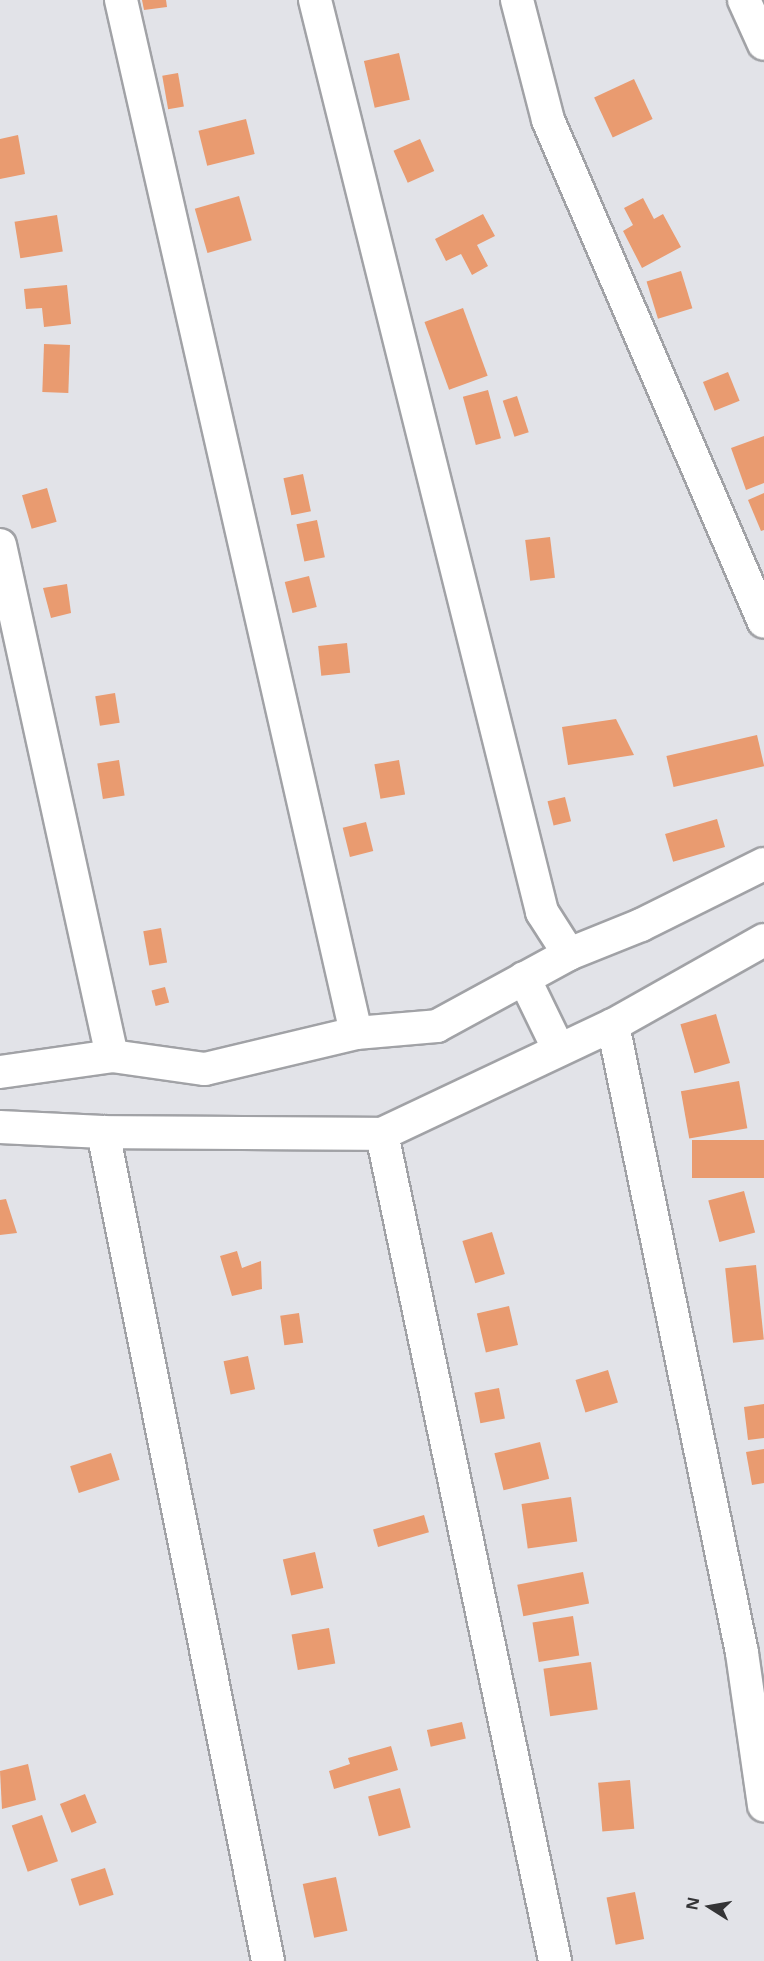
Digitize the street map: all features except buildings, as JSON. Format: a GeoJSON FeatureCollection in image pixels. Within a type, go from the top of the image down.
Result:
{"type":"FeatureCollection","features":[{"type":"Feature","properties":{"kind":"street"},"geometry":{"type":"LineString","coordinates":[[121,0],[356,1033]]}},
{"type":"Feature","properties":{"kind":"street"},"geometry":{"type":"LineString","coordinates":[[315,0],[542,912],[570,954]]}},
{"type":"Feature","properties":{"kind":"street"},"geometry":{"type":"LineString","coordinates":[[517,0],[548,120],[764,622]]}},
{"type":"Feature","properties":{"kind":"street"},"geometry":{"type":"LineString","coordinates":[[744,0],[764,44]]}},
{"type":"Feature","properties":{"kind":"street"},"geometry":{"type":"LineString","coordinates":[[0,544],[112,1056]]}},
{"type":"Feature","properties":{"kind":"street"},"geometry":{"type":"LineString","coordinates":[[0,1072],[112,1056],[205,1069],[356,1033],[437,1026],[570,954],[641,925],[764,864]]}},
{"type":"Feature","properties":{"kind":"street"},"geometry":{"type":"LineString","coordinates":[[0,1126],[50,1126],[103,1132],[382,1134],[613,1024],[764,940]]}},
{"type":"Feature","properties":{"kind":"street"},"geometry":{"type":"LineString","coordinates":[[524,978],[559,1050]]}},
{"type":"Feature","properties":{"kind":"street"},"geometry":{"type":"LineString","coordinates":[[613,1024],[742,1653],[764,1805]]}},
{"type":"Feature","properties":{"kind":"street"},"geometry":{"type":"LineString","coordinates":[[103,1132],[268,1961]]}},
{"type":"Feature","properties":{"kind":"street"},"geometry":{"type":"LineString","coordinates":[[382,1134],[555,1961]]}}]}
